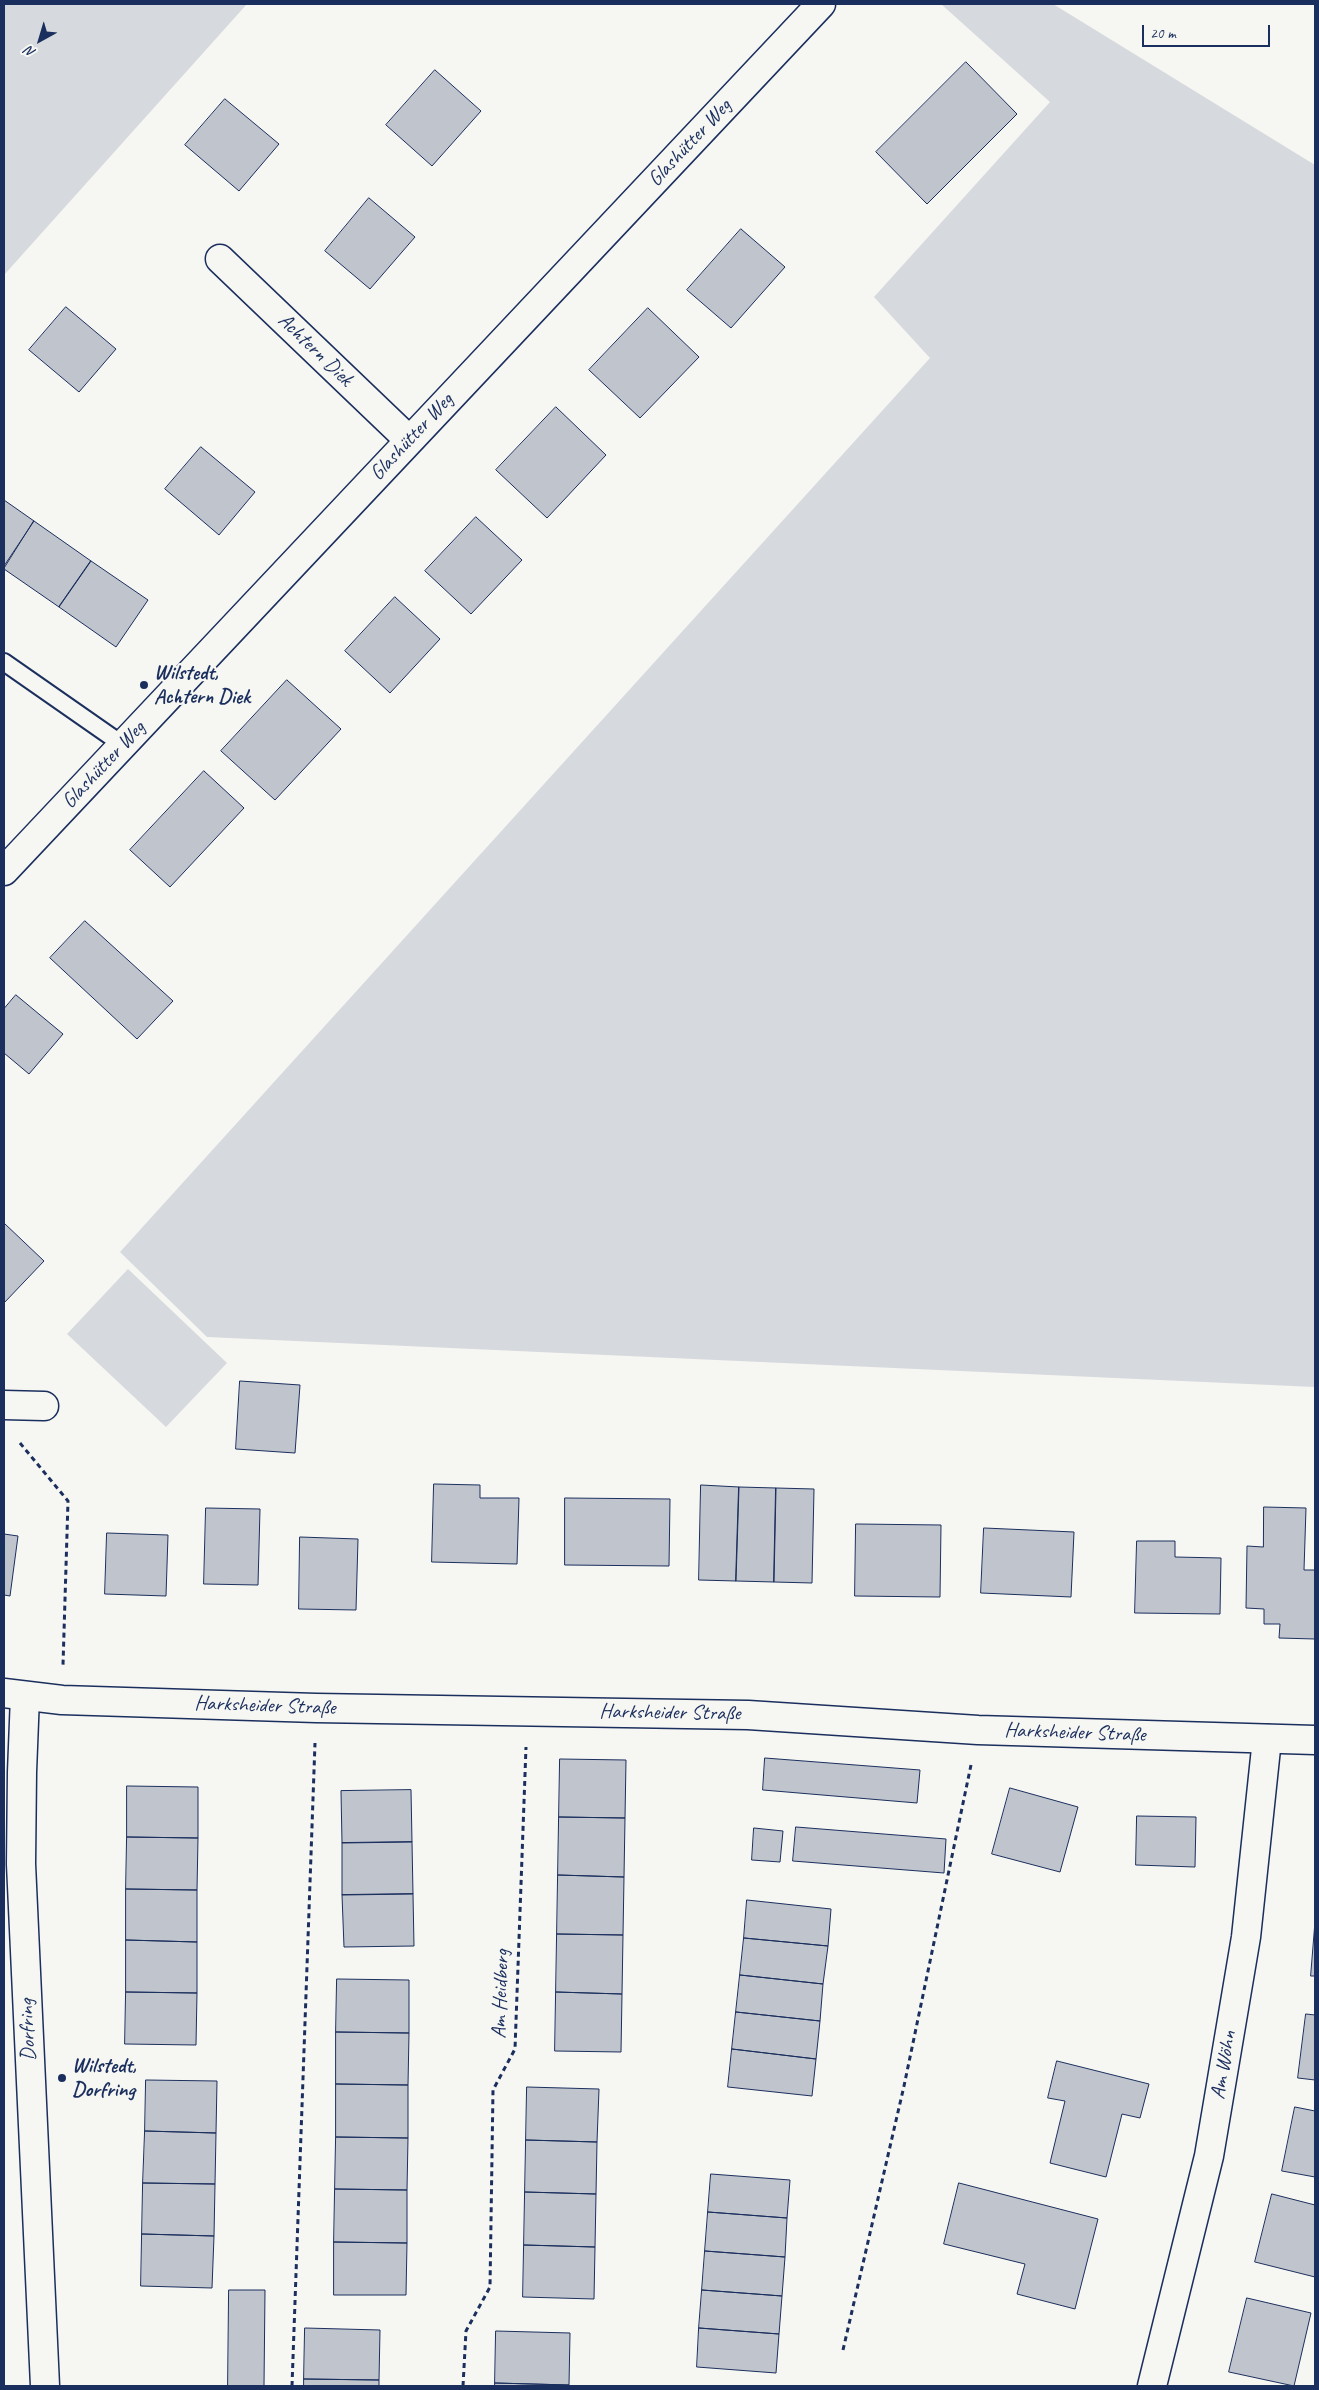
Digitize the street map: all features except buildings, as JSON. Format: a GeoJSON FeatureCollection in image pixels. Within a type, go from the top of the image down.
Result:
{"type":"FeatureCollection","features":[{"type":"Feature","properties":{"kind":"street","name":"Glashütter Weg"},"geometry":{"type":"LineString","coordinates":[[4,871],[821,4]]}},
{"type":"Feature","properties":{"kind":"street","name":"Achtern Diek"},"geometry":{"type":"LineString","coordinates":[[220,259],[409,440]]}},
{"type":"Feature","properties":{"kind":"street"},"geometry":{"type":"LineString","coordinates":[[4,1406],[44,1406]]}},
{"type":"Feature","properties":{"kind":"street","name":"Harksheider Straße"},"geometry":{"type":"LineString","coordinates":[[14,1694],[62,1700],[316,1708],[748,1715],[978,1730],[1315,1740]]}},
{"type":"Feature","properties":{"kind":"street","name":"Dorfring"},"geometry":{"type":"LineString","coordinates":[[14,1694],[22,1772],[21,1864],[44,2386]]}},
{"type":"Feature","properties":{"kind":"street","name":"Am Wöhn"},"geometry":{"type":"LineString","coordinates":[[1152,2386],[1209,2156],[1246,1937],[1267,1739]]}},
{"type":"Feature","properties":{"kind":"lane"},"geometry":{"type":"LineString","coordinates":[[4,662],[123,744]]}},
{"type":"Feature","properties":{"kind":"path"},"geometry":{"type":"LineString","coordinates":[[20,1442],[68,1502],[62,1700]]}},
{"type":"Feature","properties":{"kind":"path"},"geometry":{"type":"LineString","coordinates":[[292,2386],[316,1708]]}},
{"type":"Feature","properties":{"kind":"path","name":"Am Heidberg"},"geometry":{"type":"LineString","coordinates":[[463,2386],[466,2330],[490,2287],[492,2090],[514,2049],[527,1711]]}},
{"type":"Feature","properties":{"kind":"path"},"geometry":{"type":"LineString","coordinates":[[843,2350],[906,2077],[978,1730]]}},
{"type":"Feature","properties":{"kind":"shaded area"},"geometry":{"type":"Polygon","coordinates":[[[4,4],[247,4],[4,275],[4,4]]]}},
{"type":"Feature","properties":{"kind":"shaded area"},"geometry":{"type":"Polygon","coordinates":[[[941,4],[1053,4],[1315,165],[1315,1387],[207,1337],[120,1252],[930,358],[874,297],[1050,102],[941,4]]]}},
{"type":"Feature","properties":{"kind":"shaded area"},"geometry":{"type":"Polygon","coordinates":[[[128,1269],[227,1363],[166,1427],[67,1334],[128,1269]]]}},
{"type":"Feature","properties":{"kind":"place","name":"Wilstedt, Achtern Diek"},"geometry":{"type":"Point","coordinates":[144,685]}},
{"type":"Feature","properties":{"kind":"place","name":"Wilstedt, Dorfring"},"geometry":{"type":"Point","coordinates":[62,2078]}}]}
